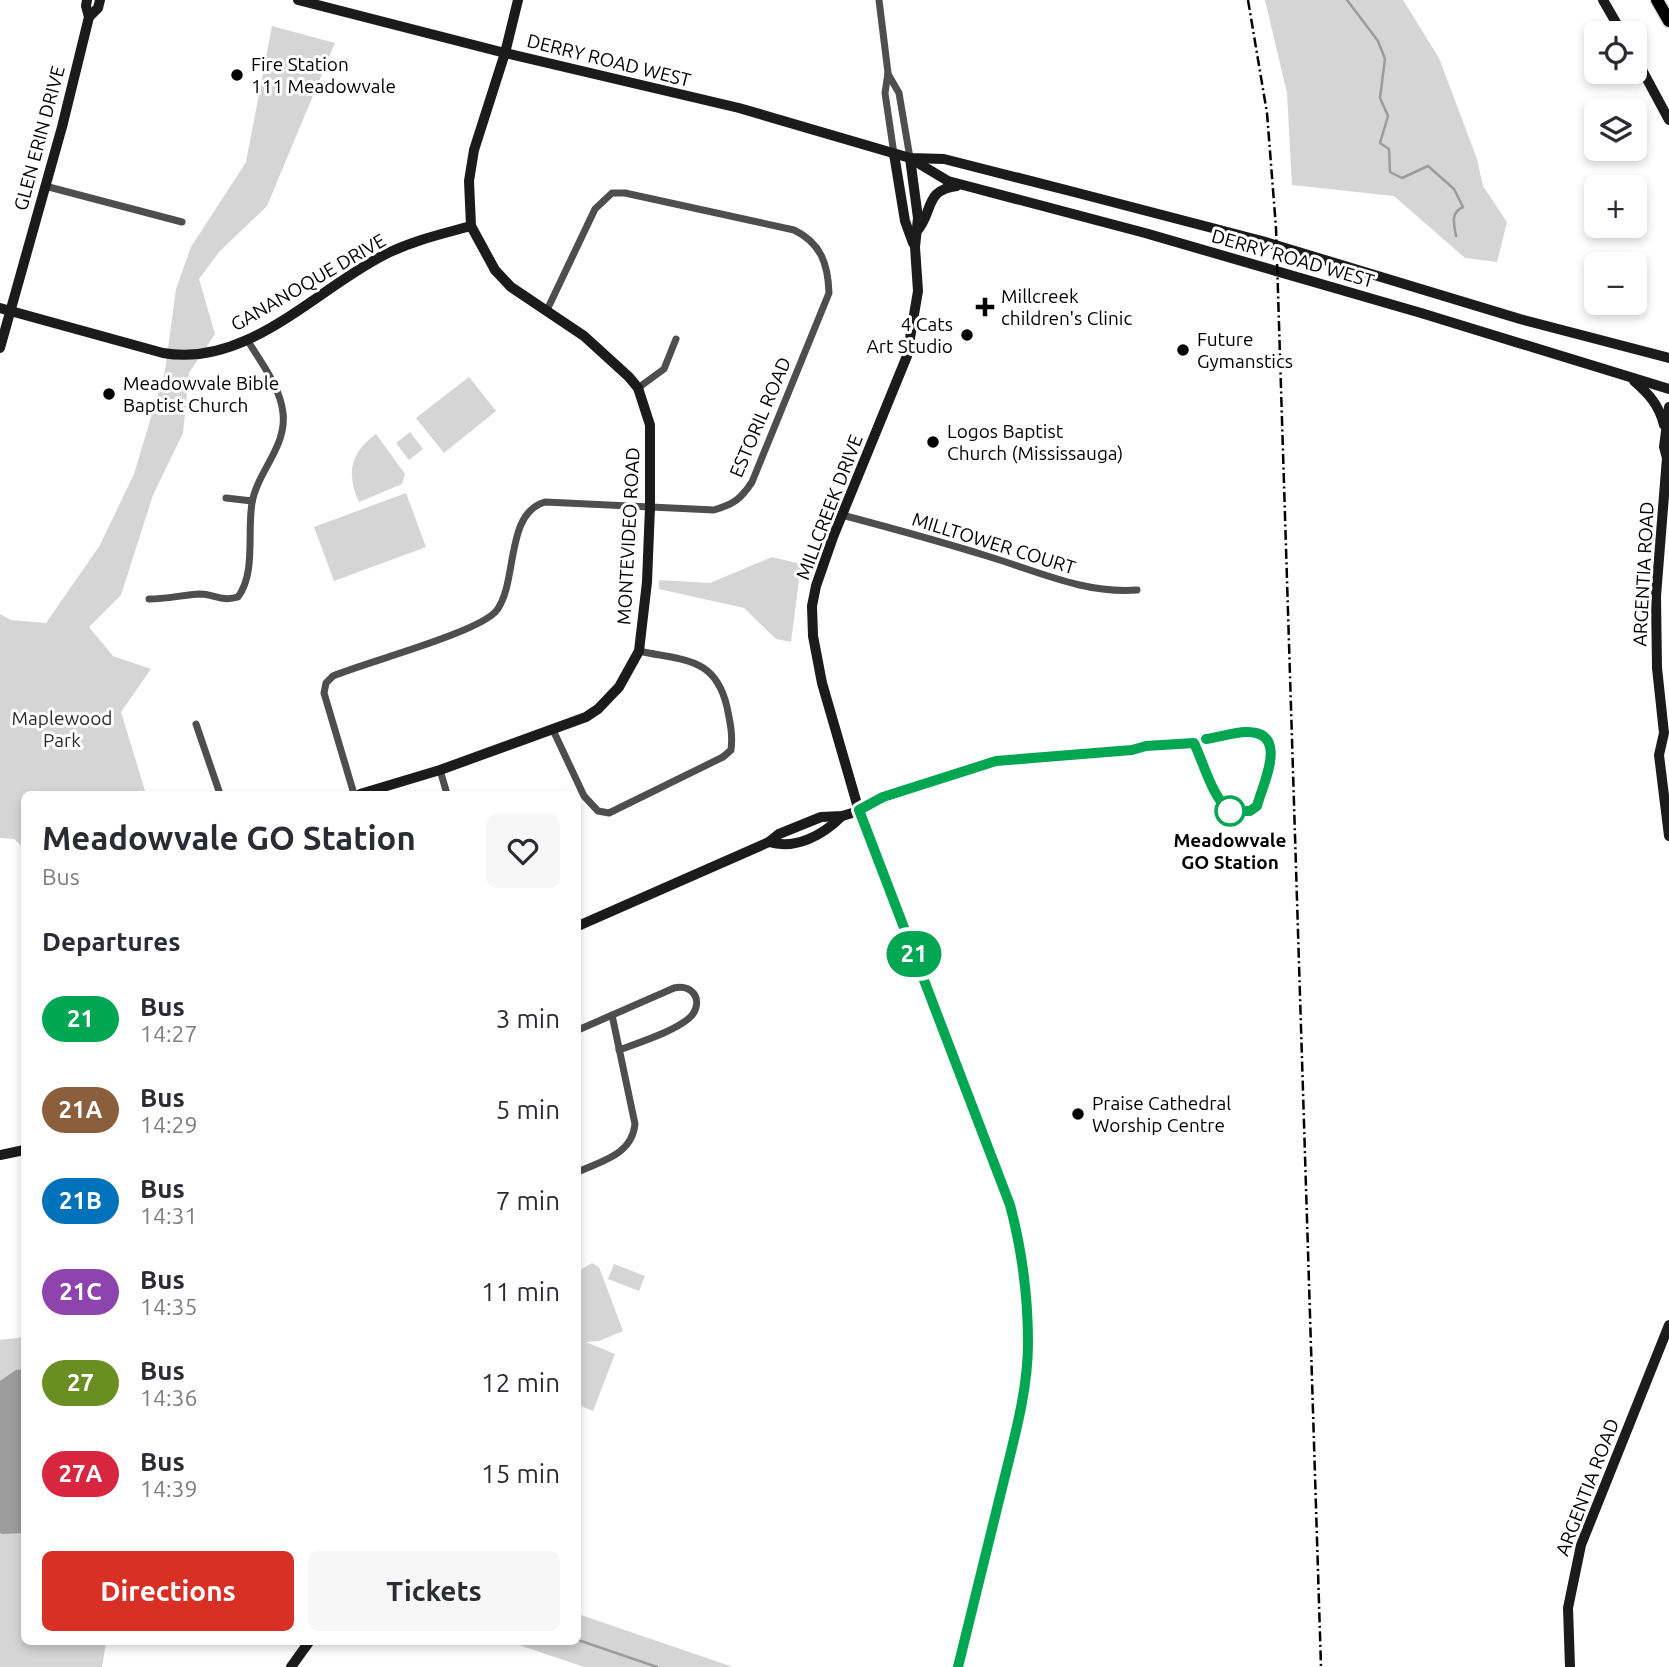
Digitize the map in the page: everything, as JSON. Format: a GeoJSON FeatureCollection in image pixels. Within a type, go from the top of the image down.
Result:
{"type":"FeatureCollection","features":[{"type":"Feature","properties":{"kind":"highway"},"geometry":{"type":"LineString","coordinates":[[1657,0],[1669,21]]}},
{"type":"Feature","properties":{"kind":"street","name":"GLEN ERIN DRIVE"},"geometry":{"type":"LineString","coordinates":[[0,348],[5,309],[62,127],[89,17],[86,6],[88,0]]}},
{"type":"Feature","properties":{"kind":"street","name":"GLEN ERIN DRIVE"},"geometry":{"type":"LineString","coordinates":[[89,17],[98,8],[100,0]]}},
{"type":"Feature","properties":{"kind":"street","name":"DERRY ROAD WEST"},"geometry":{"type":"LineString","coordinates":[[298,0],[505,53],[739,108],[894,154],[910,158],[944,159],[1262,241],[1520,319],[1669,358]]}},
{"type":"Feature","properties":{"kind":"street","name":"MONTEVIDEO ROAD"},"geometry":{"type":"LineString","coordinates":[[370,791],[440,770],[586,717],[598,709],[626,677],[639,651],[647,582],[650,425],[638,388],[584,336],[528,300],[503,279],[495,270],[471,226],[469,181],[474,149],[505,53],[518,0]]}},
{"type":"Feature","properties":{"kind":"street","name":"MILLCREEK DRIVE"},"geometry":{"type":"LineString","coordinates":[[879,0],[888,73],[885,93],[905,221],[915,247]]}},
{"type":"Feature","properties":{"kind":"street"},"geometry":{"type":"LineString","coordinates":[[1603,0],[1615,21]]}},
{"type":"Feature","properties":{"kind":"street","name":"MILLCREEK DRIVE"},"geometry":{"type":"LineString","coordinates":[[888,73],[899,93],[910,158],[918,218],[915,247],[918,291],[907,356],[816,586],[812,606],[813,636],[822,683],[859,810],[1010,1205],[1025,1282],[1028,1344],[1024,1386],[992,1532],[958,1667]]}},
{"type":"Feature","properties":{"kind":"street"},"geometry":{"type":"LineString","coordinates":[[1647,79],[1669,120]]}},
{"type":"Feature","properties":{"kind":"street","name":"DERRY ROAD WEST"},"geometry":{"type":"LineString","coordinates":[[910,158],[948,181],[961,185],[1074,213],[1421,313],[1669,389]]}},
{"type":"Feature","properties":{"kind":"street"},"geometry":{"type":"LineString","coordinates":[[916,231],[925,222],[936,193],[941,189],[961,185]]}},
{"type":"Feature","properties":{"kind":"street"},"geometry":{"type":"LineString","coordinates":[[45,186],[182,222]]}},
{"type":"Feature","properties":{"kind":"street","name":"ESTORIL ROAD"},"geometry":{"type":"LineString","coordinates":[[353,791],[324,693],[326,683],[333,676],[484,622],[493,615],[504,596],[522,522],[534,505],[545,502],[714,510],[742,498],[829,293],[829,274],[821,250],[808,236],[794,230],[625,193],[612,193],[594,209],[547,310]]}},
{"type":"Feature","properties":{"kind":"street","name":"GANANOQUE DRIVE"},"geometry":{"type":"LineString","coordinates":[[5,309],[179,356],[220,351],[248,341],[384,255],[417,241],[471,226]]}},
{"type":"Feature","properties":{"kind":"street"},"geometry":{"type":"LineString","coordinates":[[638,388],[664,369],[676,339]]}},
{"type":"Feature","properties":{"kind":"street"},"geometry":{"type":"LineString","coordinates":[[149,599],[202,594],[227,600],[238,597],[246,585],[252,501],[281,437],[283,414],[275,387],[248,341]]}},
{"type":"Feature","properties":{"kind":"street"},"geometry":{"type":"LineString","coordinates":[[1628,376],[1650,395],[1661,413],[1665,430]]}},
{"type":"Feature","properties":{"kind":"street","name":"ARGENTIA ROAD"},"geometry":{"type":"LineString","coordinates":[[1669,407],[1664,447],[1668,457],[1656,596],[1657,668],[1664,733],[1669,744]]}},
{"type":"Feature","properties":{"kind":"street"},"geometry":{"type":"LineString","coordinates":[[226,498],[252,501]]}},
{"type":"Feature","properties":{"kind":"street","name":"MILLTOWER COURT"},"geometry":{"type":"LineString","coordinates":[[842,515],[967,550],[1094,590],[1137,590]]}},
{"type":"Feature","properties":{"kind":"street"},"geometry":{"type":"LineString","coordinates":[[553,730],[584,796],[598,811],[609,813],[731,750],[733,736],[724,695],[719,682],[709,670],[698,664],[639,651]]}},
{"type":"Feature","properties":{"kind":"street"},"geometry":{"type":"LineString","coordinates":[[196,724],[219,791]]}},
{"type":"Feature","properties":{"kind":"street","name":"ARGENTIA ROAD"},"geometry":{"type":"LineString","coordinates":[[1664,733],[1659,755],[1669,836]]}},
{"type":"Feature","properties":{"kind":"street"},"geometry":{"type":"LineString","coordinates":[[440,770],[446,791]]}},
{"type":"Feature","properties":{"kind":"street"},"geometry":{"type":"LineString","coordinates":[[581,925],[769,842],[779,834],[821,817],[842,816],[859,810]]}},
{"type":"Feature","properties":{"kind":"street"},"geometry":{"type":"LineString","coordinates":[[581,1029],[684,986],[691,989],[696,1006],[692,1015],[680,1024],[620,1050]]}},
{"type":"Feature","properties":{"kind":"street"},"geometry":{"type":"LineString","coordinates":[[581,1171],[622,1152],[634,1133],[635,1124],[612,1015]]}},
{"type":"Feature","properties":{"kind":"street"},"geometry":{"type":"LineString","coordinates":[[0,1155],[21,1151]]}},
{"type":"Feature","properties":{"kind":"street","name":"ARGENTIA ROAD"},"geometry":{"type":"LineString","coordinates":[[1570,1667],[1568,1608],[1581,1545],[1669,1325]]}},
{"type":"Feature","properties":{"kind":"street"},"geometry":{"type":"LineString","coordinates":[[291,1667],[307,1645]]}},
{"type":"Feature","properties":{"kind":"green space"},"geometry":{"type":"Polygon","coordinates":[[[1265,0],[1403,0],[1439,58],[1477,159],[1483,186],[1507,222],[1497,262],[1465,258],[1394,196],[1292,185],[1287,93],[1265,0]]]}},
{"type":"Feature","properties":{"kind":"green space","name":"Maplewood Park"},"geometry":{"type":"Polygon","coordinates":[[[272,26],[335,43],[267,206],[219,252],[199,279],[215,334],[189,373],[183,433],[153,495],[121,595],[89,627],[113,656],[151,669],[121,712],[145,791],[21,791],[21,845],[14,839],[0,838],[0,614],[11,620],[46,623],[100,545],[134,474],[165,371],[176,289],[191,247],[246,162],[272,26]]]}},
{"type":"Feature","properties":{"kind":"green space"},"geometry":{"type":"Polygon","coordinates":[[[469,377],[496,411],[444,453],[416,418],[469,377]]]}},
{"type":"Feature","properties":{"kind":"green space"},"geometry":{"type":"Polygon","coordinates":[[[410,432],[423,449],[409,460],[396,443],[410,432]]]}},
{"type":"Feature","properties":{"kind":"green space"},"geometry":{"type":"Polygon","coordinates":[[[376,434],[405,474],[402,484],[359,502],[353,482],[353,464],[367,441],[376,434]]]}},
{"type":"Feature","properties":{"kind":"green space"},"geometry":{"type":"Polygon","coordinates":[[[406,493],[426,547],[334,581],[314,527],[406,493]]]}},
{"type":"Feature","properties":{"kind":"green space"},"geometry":{"type":"Polygon","coordinates":[[[772,557],[801,564],[791,642],[776,639],[744,608],[659,589],[659,580],[710,583],[772,557]]]}},
{"type":"Feature","properties":{"kind":"green space"},"geometry":{"type":"Polygon","coordinates":[[[592,1263],[599,1267],[623,1331],[599,1341],[586,1342],[615,1354],[593,1411],[581,1406],[581,1269],[592,1263]]]}},
{"type":"Feature","properties":{"kind":"green space"},"geometry":{"type":"Polygon","coordinates":[[[614,1264],[645,1276],[639,1291],[608,1279],[614,1264]]]}},
{"type":"Feature","properties":{"kind":"green space"},"geometry":{"type":"Polygon","coordinates":[[[21,1337],[21,1645],[106,1645],[102,1667],[0,1667],[0,1340],[21,1337]]]}},
{"type":"Feature","properties":{"kind":"green space"},"geometry":{"type":"Polygon","coordinates":[[[581,1615],[733,1667],[584,1667],[519,1645],[581,1645],[581,1615]]]}},
{"type":"Feature","properties":{"kind":"shaded area"},"geometry":{"type":"Polygon","coordinates":[[[21,1369],[21,1533],[2,1534],[0,1381],[21,1369]]]}},
{"type":"Feature","properties":{"kind":"waterway"},"geometry":{"type":"LineString","coordinates":[[1347,0],[1378,41],[1385,59],[1380,98],[1388,116],[1380,143],[1389,149],[1390,172],[1402,178],[1428,166],[1454,189],[1463,207],[1455,216],[1456,236]]}},
{"type":"Feature","properties":{"kind":"waterway"},"geometry":{"type":"LineString","coordinates":[[581,1641],[657,1667]]}},
{"type":"Feature","properties":{"kind":"railway"},"geometry":{"type":"LineString","coordinates":[[1248,0],[1267,113],[1276,228],[1321,1667]]}},
{"type":"Feature","properties":{"kind":"bus line","name":"21"},"geometry":{"type":"LineString","coordinates":[[958,1667],[992,1532],[1024,1386],[1028,1344],[1025,1282],[1010,1205],[859,810],[883,797],[996,761],[1097,754],[1172,743],[1194,743],[1215,794],[1230,811],[1254,809],[1271,763],[1273,754],[1269,744],[1262,736],[1243,732],[1206,739]]}},
{"type":"Feature","properties":{"kind":"place","name":"Fire Station 111 Meadowvale"},"geometry":{"type":"Point","coordinates":[237,75]}},
{"type":"Feature","properties":{"kind":"place","name":"Millcreek children's Clinic"},"geometry":{"type":"Point","coordinates":[985,307]}},
{"type":"Feature","properties":{"kind":"place","name":"4 Cats Art Studio"},"geometry":{"type":"Point","coordinates":[967,335]}},
{"type":"Feature","properties":{"kind":"place","name":"Future Gymanstics"},"geometry":{"type":"Point","coordinates":[1183,350]}},
{"type":"Feature","properties":{"kind":"place","name":"Meadowvale Bible Baptist Church"},"geometry":{"type":"Point","coordinates":[109,394]}},
{"type":"Feature","properties":{"kind":"place","name":"Logos Baptist Church (Mississauga)"},"geometry":{"type":"Point","coordinates":[933,442]}},
{"type":"Feature","properties":{"kind":"place","name":"Meadowvale GO Station"},"geometry":{"type":"Point","coordinates":[1230,811]}},
{"type":"Feature","properties":{"kind":"place","name":"Praise Cathedral Worship Centre"},"geometry":{"type":"Point","coordinates":[1078,1114]}}]}
